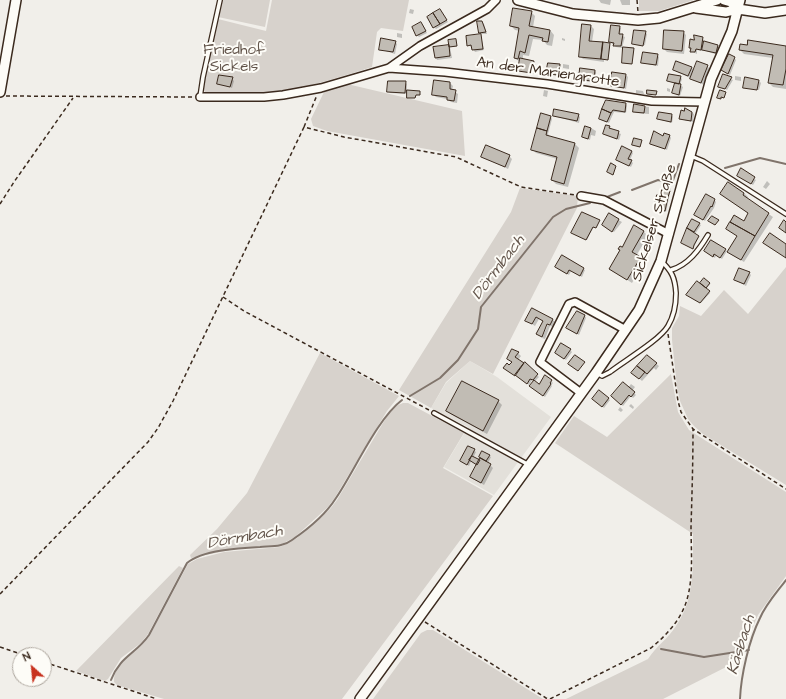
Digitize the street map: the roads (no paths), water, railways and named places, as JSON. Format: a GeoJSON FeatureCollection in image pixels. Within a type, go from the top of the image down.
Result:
{"type":"FeatureCollection","features":[{"type":"Feature","properties":{"kind":"main road"},"geometry":{"type":"LineString","coordinates":[[0,92],[16,0]]}},
{"type":"Feature","properties":{"kind":"main road"},"geometry":{"type":"LineString","coordinates":[[518,0],[573,14],[638,20],[659,18],[696,8],[717,0]]}},
{"type":"Feature","properties":{"kind":"main road"},"geometry":{"type":"LineString","coordinates":[[724,0],[765,13],[786,10]]}},
{"type":"Feature","properties":{"kind":"main road"},"geometry":{"type":"LineString","coordinates":[[696,8],[726,12],[739,4]]}},
{"type":"Feature","properties":{"kind":"main road","name":"Sickelser Straße"},"geometry":{"type":"LineString","coordinates":[[360,699],[596,373],[626,330],[647,295],[661,261],[669,234],[711,79],[732,32],[739,4]]}},
{"type":"Feature","properties":{"kind":"street"},"geometry":{"type":"LineString","coordinates":[[200,97],[264,97],[321,88],[388,68],[420,46],[487,9],[496,0]]}},
{"type":"Feature","properties":{"kind":"street","name":"An der Mariengrotte"},"geometry":{"type":"LineString","coordinates":[[388,68],[445,72],[547,84],[652,101],[704,102]]}},
{"type":"Feature","properties":{"kind":"street"},"geometry":{"type":"LineString","coordinates":[[581,196],[604,200],[669,234]]}},
{"type":"Feature","properties":{"kind":"street"},"geometry":{"type":"LineString","coordinates":[[581,393],[540,362],[569,304],[575,302],[626,330]]}},
{"type":"Feature","properties":{"kind":"lane"},"geometry":{"type":"LineString","coordinates":[[200,97],[220,0]]}},
{"type":"Feature","properties":{"kind":"lane"},"geometry":{"type":"LineString","coordinates":[[690,156],[703,161],[786,214]]}},
{"type":"Feature","properties":{"kind":"lane"},"geometry":{"type":"LineString","coordinates":[[670,270],[680,268],[697,252],[708,235]]}},
{"type":"Feature","properties":{"kind":"lane"},"geometry":{"type":"LineString","coordinates":[[596,373],[602,376],[610,372],[655,339],[668,327],[676,304],[675,291],[670,270],[661,261]]}},
{"type":"Feature","properties":{"kind":"lane"},"geometry":{"type":"LineString","coordinates":[[434,413],[526,469]]}},
{"type":"Feature","properties":{"kind":"waterway","name":"Dörmbach"},"geometry":{"type":"LineString","coordinates":[[725,168],[760,158],[786,164]]}},
{"type":"Feature","properties":{"kind":"waterway","name":"Dörmbach"},"geometry":{"type":"LineString","coordinates":[[632,190],[658,180],[672,183],[679,164]]}},
{"type":"Feature","properties":{"kind":"waterway","name":"Dörmbach"},"geometry":{"type":"LineString","coordinates":[[607,197],[620,192]]}},
{"type":"Feature","properties":{"kind":"waterway","name":"Dörmbach"},"geometry":{"type":"LineString","coordinates":[[410,396],[440,378],[458,360],[478,329],[481,307],[553,217],[566,209],[590,203]]}},
{"type":"Feature","properties":{"kind":"waterway","name":"Dörmbach"},"geometry":{"type":"LineString","coordinates":[[111,680],[124,660],[139,647],[149,635],[187,563],[211,552],[281,545],[289,542],[304,531],[332,504],[375,432],[384,419],[402,400]]}},
{"type":"Feature","properties":{"kind":"waterway","name":"Käsbach"},"geometry":{"type":"LineString","coordinates":[[740,699],[746,658],[752,637],[762,613],[786,580]]}},
{"type":"Feature","properties":{"kind":"waterway"},"geometry":{"type":"LineString","coordinates":[[661,649],[704,657],[749,650]]}},
{"type":"Feature","properties":{"kind":"park label","name":"Friedhof Sickels"},"geometry":{"type":"Point","coordinates":[234,60]}}]}
